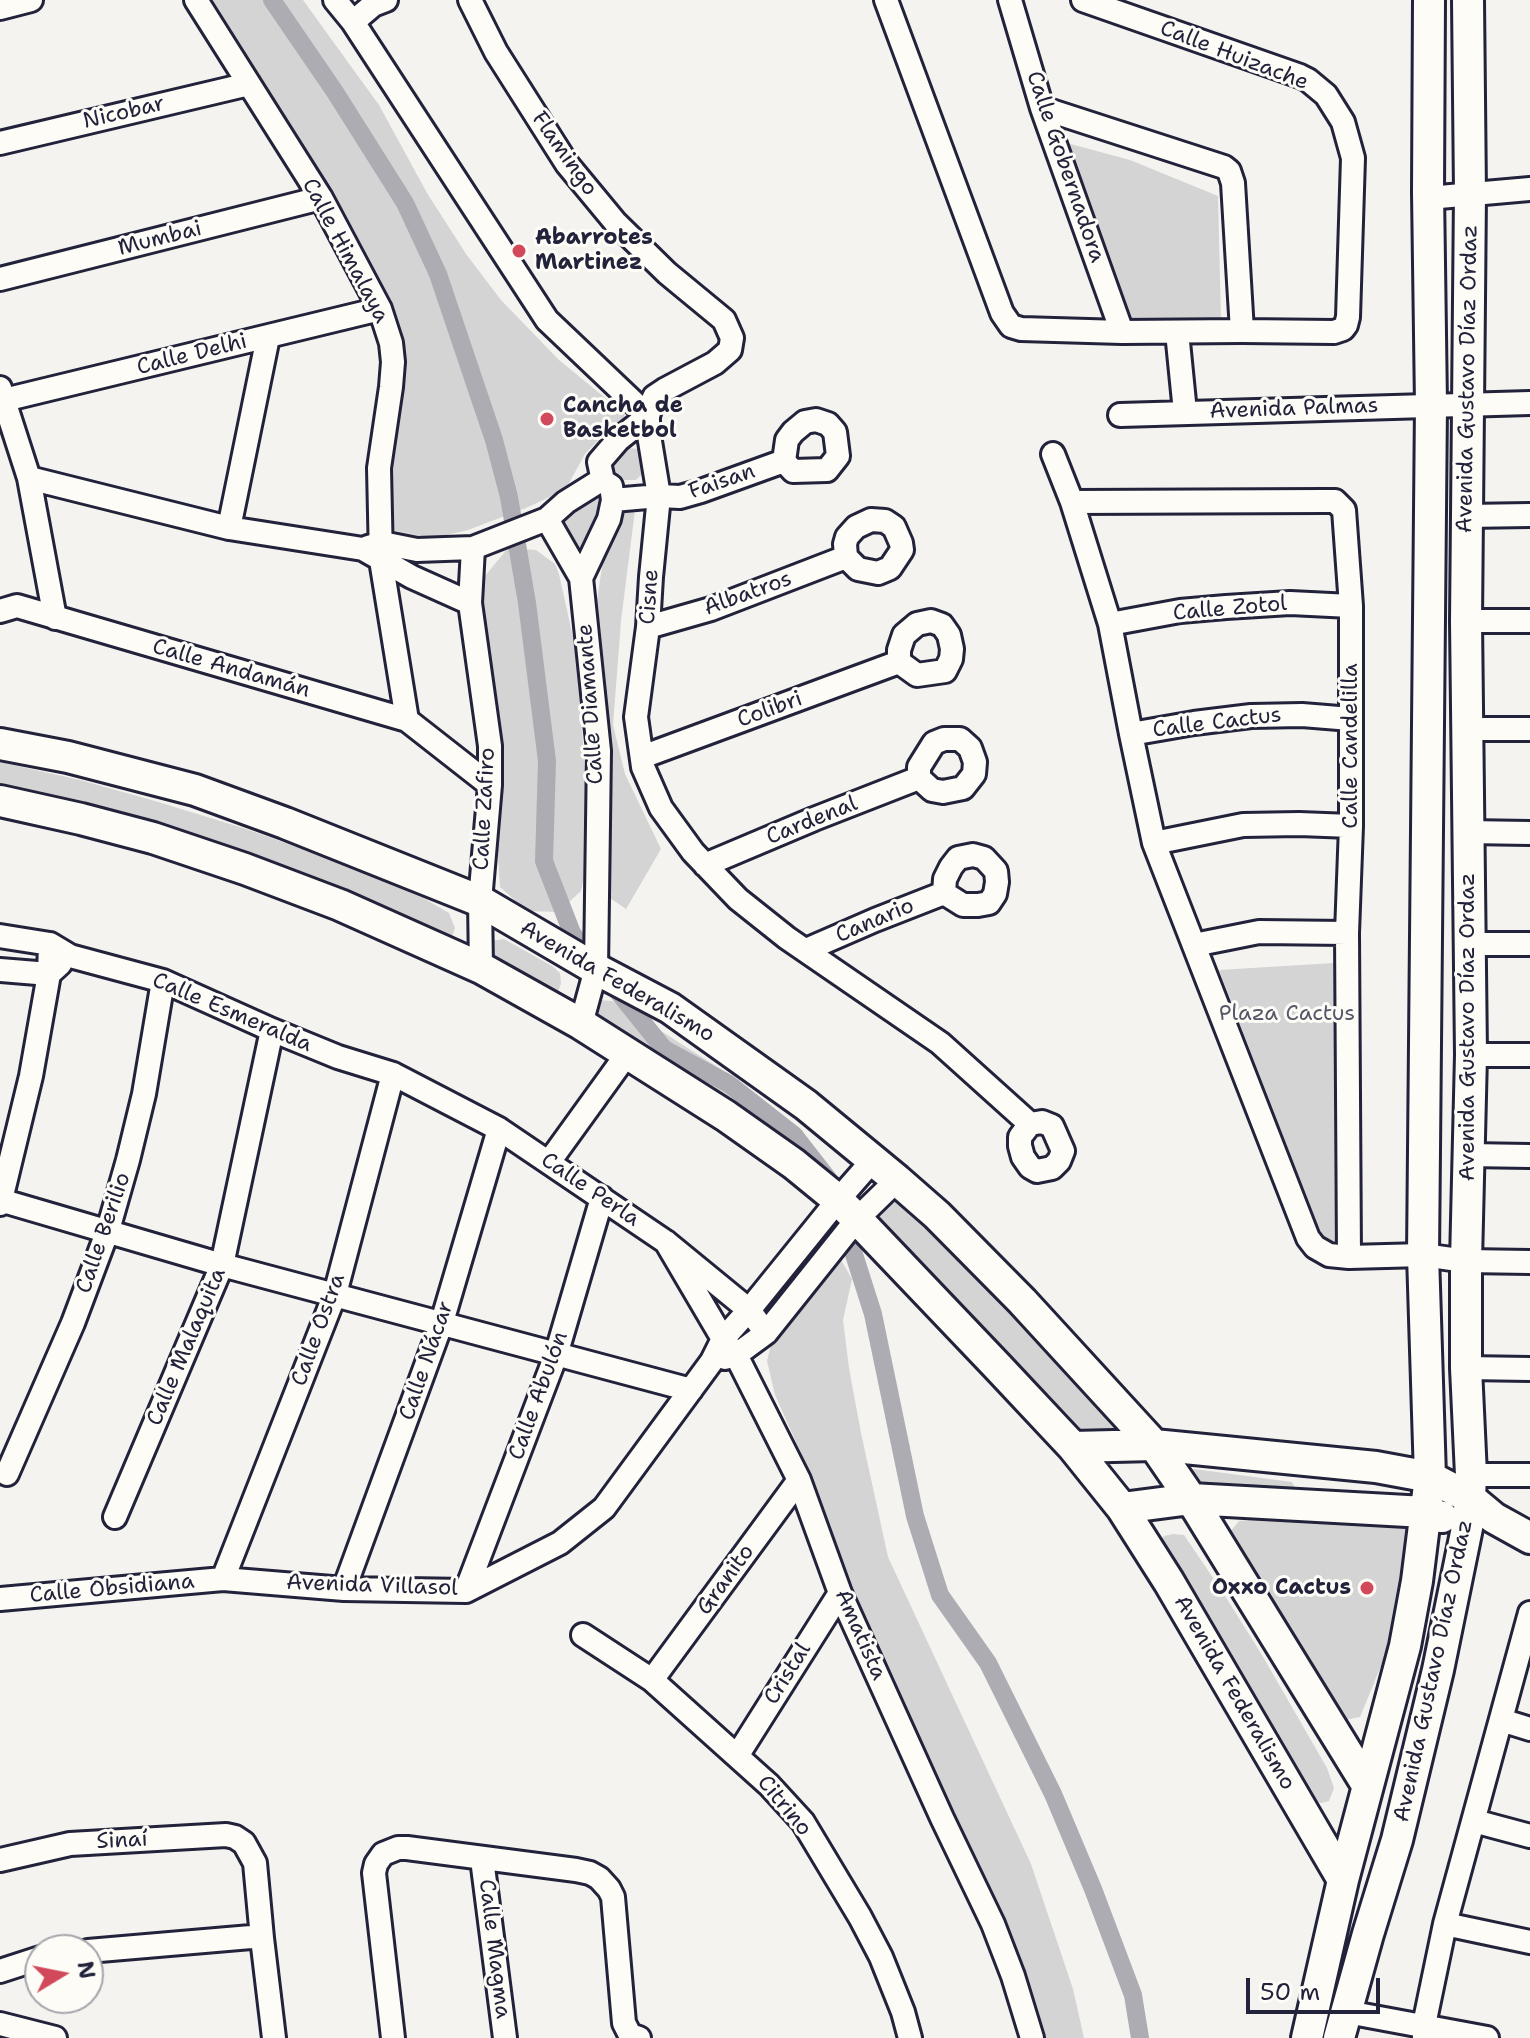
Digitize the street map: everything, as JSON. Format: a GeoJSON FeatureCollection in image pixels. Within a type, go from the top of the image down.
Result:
{"type":"FeatureCollection","features":[{"type":"Feature","properties":{"kind":"street"},"geometry":{"type":"LineString","coordinates":[[0,8],[31,0]]}},
{"type":"Feature","properties":{"kind":"street","name":"Calle Himalaya"},"geometry":{"type":"LineString","coordinates":[[196,0],[321,198],[380,309],[391,343],[393,362],[379,468],[375,550],[407,720]]}},
{"type":"Feature","properties":{"kind":"street"},"geometry":{"type":"LineString","coordinates":[[335,0],[353,22],[547,320],[648,416],[618,440],[599,462],[608,490],[609,519],[581,578]]}},
{"type":"Feature","properties":{"kind":"street"},"geometry":{"type":"LineString","coordinates":[[353,22],[373,5],[386,0]]}},
{"type":"Feature","properties":{"kind":"street","name":"Flamingo"},"geometry":{"type":"LineString","coordinates":[[470,0],[496,52],[567,164],[615,222],[667,273],[724,320],[732,338],[730,350],[715,363],[654,397],[648,416]]}},
{"type":"Feature","properties":{"kind":"street"},"geometry":{"type":"LineString","coordinates":[[886,0],[1002,313],[1011,326],[1021,329],[1122,332],[1242,331],[1232,175],[1224,167],[1042,108]]}},
{"type":"Feature","properties":{"kind":"street","name":"Calle Gobernadora"},"geometry":{"type":"LineString","coordinates":[[1010,0],[1042,108],[1122,332]]}},
{"type":"Feature","properties":{"kind":"street","name":"Calle Huizache"},"geometry":{"type":"LineString","coordinates":[[1083,0],[1300,76],[1326,95],[1343,122],[1353,158],[1346,325],[1334,332],[1242,331]]}},
{"type":"Feature","properties":{"kind":"street","name":"Avenida Gustavo Díaz Ordaz"},"geometry":{"type":"LineString","coordinates":[[1307,2038],[1343,1880],[1405,1646],[1430,1477],[1423,1255],[1431,405],[1429,0]]}},
{"type":"Feature","properties":{"kind":"street","name":"Avenida Gustavo Díaz Ordaz"},"geometry":{"type":"LineString","coordinates":[[1343,2025],[1397,1840],[1476,1504],[1466,1368],[1471,1055],[1466,621],[1470,193],[1468,0]]}},
{"type":"Feature","properties":{"kind":"street","name":"Nicobar"},"geometry":{"type":"LineString","coordinates":[[0,143],[249,84]]}},
{"type":"Feature","properties":{"kind":"street"},"geometry":{"type":"LineString","coordinates":[[1428,198],[1530,189]]}},
{"type":"Feature","properties":{"kind":"street","name":"Mumbai"},"geometry":{"type":"LineString","coordinates":[[0,279],[321,198]]}},
{"type":"Feature","properties":{"kind":"street","name":"Calle Delhi"},"geometry":{"type":"LineString","coordinates":[[2,394],[268,337],[380,309]]}},
{"type":"Feature","properties":{"kind":"street"},"geometry":{"type":"LineString","coordinates":[[1177,332],[1185,412]]}},
{"type":"Feature","properties":{"kind":"street"},"geometry":{"type":"LineString","coordinates":[[229,528],[268,337]]}},
{"type":"Feature","properties":{"kind":"street"},"geometry":{"type":"LineString","coordinates":[[2,394],[29,478],[55,618]]}},
{"type":"Feature","properties":{"kind":"street","name":"Avenida Palmas"},"geometry":{"type":"LineString","coordinates":[[1120,415],[1530,403]]}},
{"type":"Feature","properties":{"kind":"street","name":"Cisne"},"geometry":{"type":"LineString","coordinates":[[648,416],[659,496],[648,627],[636,717],[642,757],[661,808],[693,852],[738,899],[787,938],[940,1043],[1030,1124]]}},
{"type":"Feature","properties":{"kind":"street"},"geometry":{"type":"LineString","coordinates":[[1053,454],[1072,502],[1110,624],[1154,843],[1308,1238],[1322,1252],[1349,1257],[1423,1255],[1466,1261],[1530,1262]]}},
{"type":"Feature","properties":{"kind":"street","name":"Faisan"},"geometry":{"type":"LineString","coordinates":[[608,490],[680,497],[784,461]]}},
{"type":"Feature","properties":{"kind":"street"},"geometry":{"type":"LineString","coordinates":[[29,478],[229,528],[375,550],[473,548],[547,519],[566,502],[598,482],[608,490]]}},
{"type":"Feature","properties":{"kind":"street","name":"Calle Candelilla"},"geometry":{"type":"LineString","coordinates":[[1072,502],[1335,501],[1346,515],[1351,606],[1351,826],[1347,933],[1349,1257]]}},
{"type":"Feature","properties":{"kind":"street"},"geometry":{"type":"LineString","coordinates":[[1466,516],[1530,515]]}},
{"type":"Feature","properties":{"kind":"street","name":"Calle Diamante"},"geometry":{"type":"LineString","coordinates":[[547,519],[581,578],[599,751],[596,969],[581,1024]]}},
{"type":"Feature","properties":{"kind":"street","name":"Calle Zafiro"},"geometry":{"type":"LineString","coordinates":[[473,548],[470,603],[490,746],[490,785],[480,901],[481,968]]}},
{"type":"Feature","properties":{"kind":"street"},"geometry":{"type":"LineString","coordinates":[[375,550],[470,603]]}},
{"type":"Feature","properties":{"kind":"street","name":"Albatros"},"geometry":{"type":"LineString","coordinates":[[648,627],[711,609],[846,557]]}},
{"type":"Feature","properties":{"kind":"street","name":"Calle Zotol"},"geometry":{"type":"LineString","coordinates":[[1110,624],[1180,611],[1226,607],[1290,603],[1351,606]]}},
{"type":"Feature","properties":{"kind":"street","name":"Calle Andamán"},"geometry":{"type":"LineString","coordinates":[[0,611],[17,606],[407,720]]}},
{"type":"Feature","properties":{"kind":"street"},"geometry":{"type":"LineString","coordinates":[[1466,621],[1530,621]]}},
{"type":"Feature","properties":{"kind":"street","name":"Colibri"},"geometry":{"type":"LineString","coordinates":[[642,757],[899,662]]}},
{"type":"Feature","properties":{"kind":"street","name":"Calle Cactus"},"geometry":{"type":"LineString","coordinates":[[1131,734],[1251,716],[1302,715],[1351,719]]}},
{"type":"Feature","properties":{"kind":"street"},"geometry":{"type":"LineString","coordinates":[[407,720],[490,785]]}},
{"type":"Feature","properties":{"kind":"street"},"geometry":{"type":"LineString","coordinates":[[1469,729],[1530,729]]}},
{"type":"Feature","properties":{"kind":"street","name":"Avenida Federalismo"},"geometry":{"type":"LineString","coordinates":[[0,744],[68,757],[195,790],[480,901],[670,1008],[806,1105],[937,1215],[1022,1301],[1154,1445],[1191,1499],[1367,1785]]}},
{"type":"Feature","properties":{"kind":"street","name":"Cardenal"},"geometry":{"type":"LineString","coordinates":[[705,865],[919,778]]}},
{"type":"Feature","properties":{"kind":"street","name":"Avenida Federalismo"},"geometry":{"type":"LineString","coordinates":[[0,801],[153,838],[245,869],[340,905],[481,968],[581,1024],[726,1116],[794,1164],[847,1210],[1073,1447],[1122,1508],[1169,1582],[1343,1880]]}},
{"type":"Feature","properties":{"kind":"street"},"geometry":{"type":"LineString","coordinates":[[1154,843],[1243,825],[1351,826]]}},
{"type":"Feature","properties":{"kind":"street"},"geometry":{"type":"LineString","coordinates":[[1467,832],[1530,833]]}},
{"type":"Feature","properties":{"kind":"street","name":"Canario"},"geometry":{"type":"LineString","coordinates":[[806,950],[944,893]]}},
{"type":"Feature","properties":{"kind":"street"},"geometry":{"type":"LineString","coordinates":[[1194,945],[1259,932],[1347,933]]}},
{"type":"Feature","properties":{"kind":"street","name":"Calle Esmeralda"},"geometry":{"type":"LineString","coordinates":[[0,936],[50,944],[70,956],[163,981],[338,1057],[393,1074]]}},
{"type":"Feature","properties":{"kind":"street"},"geometry":{"type":"LineString","coordinates":[[50,944],[49,974],[31,1076],[0,1201],[222,1265],[691,1390]]}},
{"type":"Feature","properties":{"kind":"street"},"geometry":{"type":"LineString","coordinates":[[1469,944],[1530,944]]}},
{"type":"Feature","properties":{"kind":"street"},"geometry":{"type":"LineString","coordinates":[[0,970],[49,974],[70,956]]}},
{"type":"Feature","properties":{"kind":"street","name":"Calle Berilio"},"geometry":{"type":"LineString","coordinates":[[7,1474],[73,1323],[108,1230],[144,1094],[163,981]]}},
{"type":"Feature","properties":{"kind":"street","name":"Calle Malaquita"},"geometry":{"type":"LineString","coordinates":[[115,1517],[222,1265],[272,1030]]}},
{"type":"Feature","properties":{"kind":"street"},"geometry":{"type":"LineString","coordinates":[[549,1162],[627,1054]]}},
{"type":"Feature","properties":{"kind":"street"},"geometry":{"type":"LineString","coordinates":[[1471,1055],[1530,1055]]}},
{"type":"Feature","properties":{"kind":"street","name":"Calle Perla"},"geometry":{"type":"LineString","coordinates":[[393,1074],[499,1129],[666,1242],[749,1310],[766,1333]]}},
{"type":"Feature","properties":{"kind":"street","name":"Calle Ostra"},"geometry":{"type":"LineString","coordinates":[[223,1579],[335,1294],[393,1074]]}},
{"type":"Feature","properties":{"kind":"street","name":"Calle Nácar"},"geometry":{"type":"LineString","coordinates":[[344,1589],[442,1322],[499,1129]]}},
{"type":"Feature","properties":{"kind":"street"},"geometry":{"type":"LineString","coordinates":[[1468,1155],[1530,1156]]}},
{"type":"Feature","properties":{"kind":"street","name":"Avenida Villasol"},"geometry":{"type":"LineString","coordinates":[[223,1579],[344,1589],[466,1591],[560,1543],[604,1508],[712,1361],[729,1347],[766,1333],[847,1210],[873,1160]]}},
{"type":"Feature","properties":{"kind":"street","name":"Avenida Villasol"},"geometry":{"type":"LineString","coordinates":[[729,1347],[749,1310],[847,1210],[897,1180]]}},
{"type":"Feature","properties":{"kind":"street","name":"Calle Abulón"},"geometry":{"type":"LineString","coordinates":[[466,1591],[556,1355],[602,1198]]}},
{"type":"Feature","properties":{"kind":"street","name":"Amatista"},"geometry":{"type":"LineString","coordinates":[[666,1242],[729,1347],[799,1480],[840,1593],[993,1924],[1032,2038]]}},
{"type":"Feature","properties":{"kind":"street"},"geometry":{"type":"LineString","coordinates":[[1466,1368],[1530,1369]]}},
{"type":"Feature","properties":{"kind":"street"},"geometry":{"type":"LineString","coordinates":[[1073,1447],[1154,1445],[1376,1467],[1430,1477],[1530,1538]]}},
{"type":"Feature","properties":{"kind":"street"},"geometry":{"type":"LineString","coordinates":[[1122,1508],[1191,1499],[1425,1512],[1476,1504],[1530,1475]]}},
{"type":"Feature","properties":{"kind":"street","name":"Granito"},"geometry":{"type":"LineString","coordinates":[[652,1680],[799,1480]]}},
{"type":"Feature","properties":{"kind":"street","name":"Calle Obsidiana"},"geometry":{"type":"LineString","coordinates":[[0,1599],[223,1579]]}},
{"type":"Feature","properties":{"kind":"street","name":"Cristal"},"geometry":{"type":"LineString","coordinates":[[737,1756],[840,1593]]}},
{"type":"Feature","properties":{"kind":"street"},"geometry":{"type":"LineString","coordinates":[[1424,2032],[1445,1924],[1530,1613]]}},
{"type":"Feature","properties":{"kind":"street","name":"Citrino"},"geometry":{"type":"LineString","coordinates":[[583,1635],[652,1680],[769,1785],[803,1822],[881,1957],[910,2038]]}},
{"type":"Feature","properties":{"kind":"street"},"geometry":{"type":"LineString","coordinates":[[1501,1720],[1530,1729]]}},
{"type":"Feature","properties":{"kind":"street"},"geometry":{"type":"LineString","coordinates":[[1474,1821],[1530,1836]]}},
{"type":"Feature","properties":{"kind":"street","name":"Sinaí"},"geometry":{"type":"LineString","coordinates":[[0,1860],[70,1844],[235,1837],[244,1843],[255,1863],[262,1938]]}},
{"type":"Feature","properties":{"kind":"street"},"geometry":{"type":"LineString","coordinates":[[393,2038],[374,1873],[383,1854],[398,1848],[590,1873],[606,1885],[615,1908],[624,2023],[630,2035],[639,2038]]}},
{"type":"Feature","properties":{"kind":"street","name":"Calle Magma"},"geometry":{"type":"LineString","coordinates":[[482,1859],[505,2038]]}},
{"type":"Feature","properties":{"kind":"street"},"geometry":{"type":"LineString","coordinates":[[1445,1924],[1530,1942]]}},
{"type":"Feature","properties":{"kind":"street"},"geometry":{"type":"LineString","coordinates":[[104,1950],[262,1938],[274,2038]]}},
{"type":"Feature","properties":{"kind":"street"},"geometry":{"type":"LineString","coordinates":[[0,1971],[24,1963]]}},
{"type":"Feature","properties":{"kind":"street"},"geometry":{"type":"LineString","coordinates":[[0,2024],[55,2038]]}},
{"type":"Feature","properties":{"kind":"street"},"geometry":{"type":"LineString","coordinates":[[1343,2025],[1487,2038]]}},
{"type":"Feature","properties":{"kind":"green space"},"geometry":{"type":"Polygon","coordinates":[[[203,0],[303,0],[379,105],[427,193],[466,254],[501,300],[559,360],[625,414],[621,424],[607,431],[585,454],[569,483],[556,494],[468,530],[442,536],[421,536],[392,530],[382,487],[396,353],[203,0]]]}},
{"type":"Feature","properties":{"kind":"green space"},"geometry":{"type":"Polygon","coordinates":[[[1063,142],[1130,160],[1218,196],[1221,320],[1129,321],[1063,142]]]}},
{"type":"Feature","properties":{"kind":"green space"},"geometry":{"type":"Polygon","coordinates":[[[641,449],[644,472],[636,480],[624,480],[611,470],[613,455],[617,450],[641,449]]]}},
{"type":"Feature","properties":{"kind":"green space"},"geometry":{"type":"Polygon","coordinates":[[[600,495],[604,499],[592,534],[583,551],[576,549],[556,526],[589,498],[600,495]]]}},
{"type":"Feature","properties":{"kind":"green space"},"geometry":{"type":"Polygon","coordinates":[[[628,508],[635,510],[621,621],[613,725],[625,774],[661,849],[626,909],[604,894],[593,628],[603,560],[619,515],[628,508]]]}},
{"type":"Feature","properties":{"kind":"green space"},"geometry":{"type":"Polygon","coordinates":[[[508,548],[536,550],[555,564],[576,651],[588,859],[581,891],[558,912],[527,911],[500,887],[496,722],[480,582],[508,548]]]}},
{"type":"Feature","properties":{"kind":"green space"},"geometry":{"type":"Polygon","coordinates":[[[0,762],[155,801],[337,861],[425,899],[449,913],[455,928],[452,937],[443,940],[0,794],[0,762]]]}},
{"type":"Feature","properties":{"kind":"green space"},"geometry":{"type":"Polygon","coordinates":[[[504,939],[560,973],[558,992],[550,994],[488,966],[491,941],[504,939]]]}},
{"type":"Feature","properties":{"kind":"green space","name":"Plaza Cactus"},"geometry":{"type":"Polygon","coordinates":[[[1334,963],[1335,1241],[1324,1243],[1219,970],[1334,963]]]}},
{"type":"Feature","properties":{"kind":"green space"},"geometry":{"type":"Polygon","coordinates":[[[598,1000],[612,1001],[661,1031],[719,1068],[802,1130],[808,1140],[802,1153],[591,1023],[598,1000]]]}},
{"type":"Feature","properties":{"kind":"green space"},"geometry":{"type":"Polygon","coordinates":[[[897,1180],[1153,1445],[1089,1446],[858,1219],[897,1180]]]}},
{"type":"Feature","properties":{"kind":"green space"},"geometry":{"type":"Polygon","coordinates":[[[841,1260],[852,1279],[843,1320],[849,1368],[888,1557],[1031,1864],[1073,1989],[1084,2038],[1034,2038],[820,1527],[805,1462],[775,1395],[767,1361],[771,1344],[841,1260]]]}},
{"type":"Feature","properties":{"kind":"green space"},"geometry":{"type":"Polygon","coordinates":[[[1194,1469],[1292,1482],[1298,1493],[1194,1489],[1188,1474],[1194,1469]]]}},
{"type":"Feature","properties":{"kind":"green space"},"geometry":{"type":"Polygon","coordinates":[[[1272,1518],[1408,1528],[1390,1648],[1360,1717],[1335,1722],[1224,1539],[1239,1521],[1272,1518]]]}},
{"type":"Feature","properties":{"kind":"green space"},"geometry":{"type":"Polygon","coordinates":[[[1184,1535],[1262,1655],[1327,1768],[1334,1788],[1329,1801],[1321,1803],[1305,1796],[1160,1541],[1164,1536],[1184,1535]]]}},
{"type":"Feature","properties":{"kind":"waterway"},"geometry":{"type":"LineString","coordinates":[[272,0],[405,203],[438,274],[494,440],[509,497],[527,603],[547,761],[544,861],[572,933],[593,960]]}},
{"type":"Feature","properties":{"kind":"waterway"},"geometry":{"type":"LineString","coordinates":[[611,983],[664,1049],[729,1084],[794,1135],[829,1180]]}},
{"type":"Feature","properties":{"kind":"waterway"},"geometry":{"type":"LineString","coordinates":[[844,1223],[873,1314],[915,1516],[940,1595],[988,1663],[1053,1794],[1133,1995],[1140,2038]]}},
{"type":"Feature","properties":{"kind":"place","name":"Abarrotes Martinez"},"geometry":{"type":"Point","coordinates":[519,251]}},
{"type":"Feature","properties":{"kind":"place","name":"Cancha de Basketbol"},"geometry":{"type":"Point","coordinates":[547,419]}},
{"type":"Feature","properties":{"kind":"place","name":"Oxxo Cactus"},"geometry":{"type":"Point","coordinates":[1367,1588]}}]}
